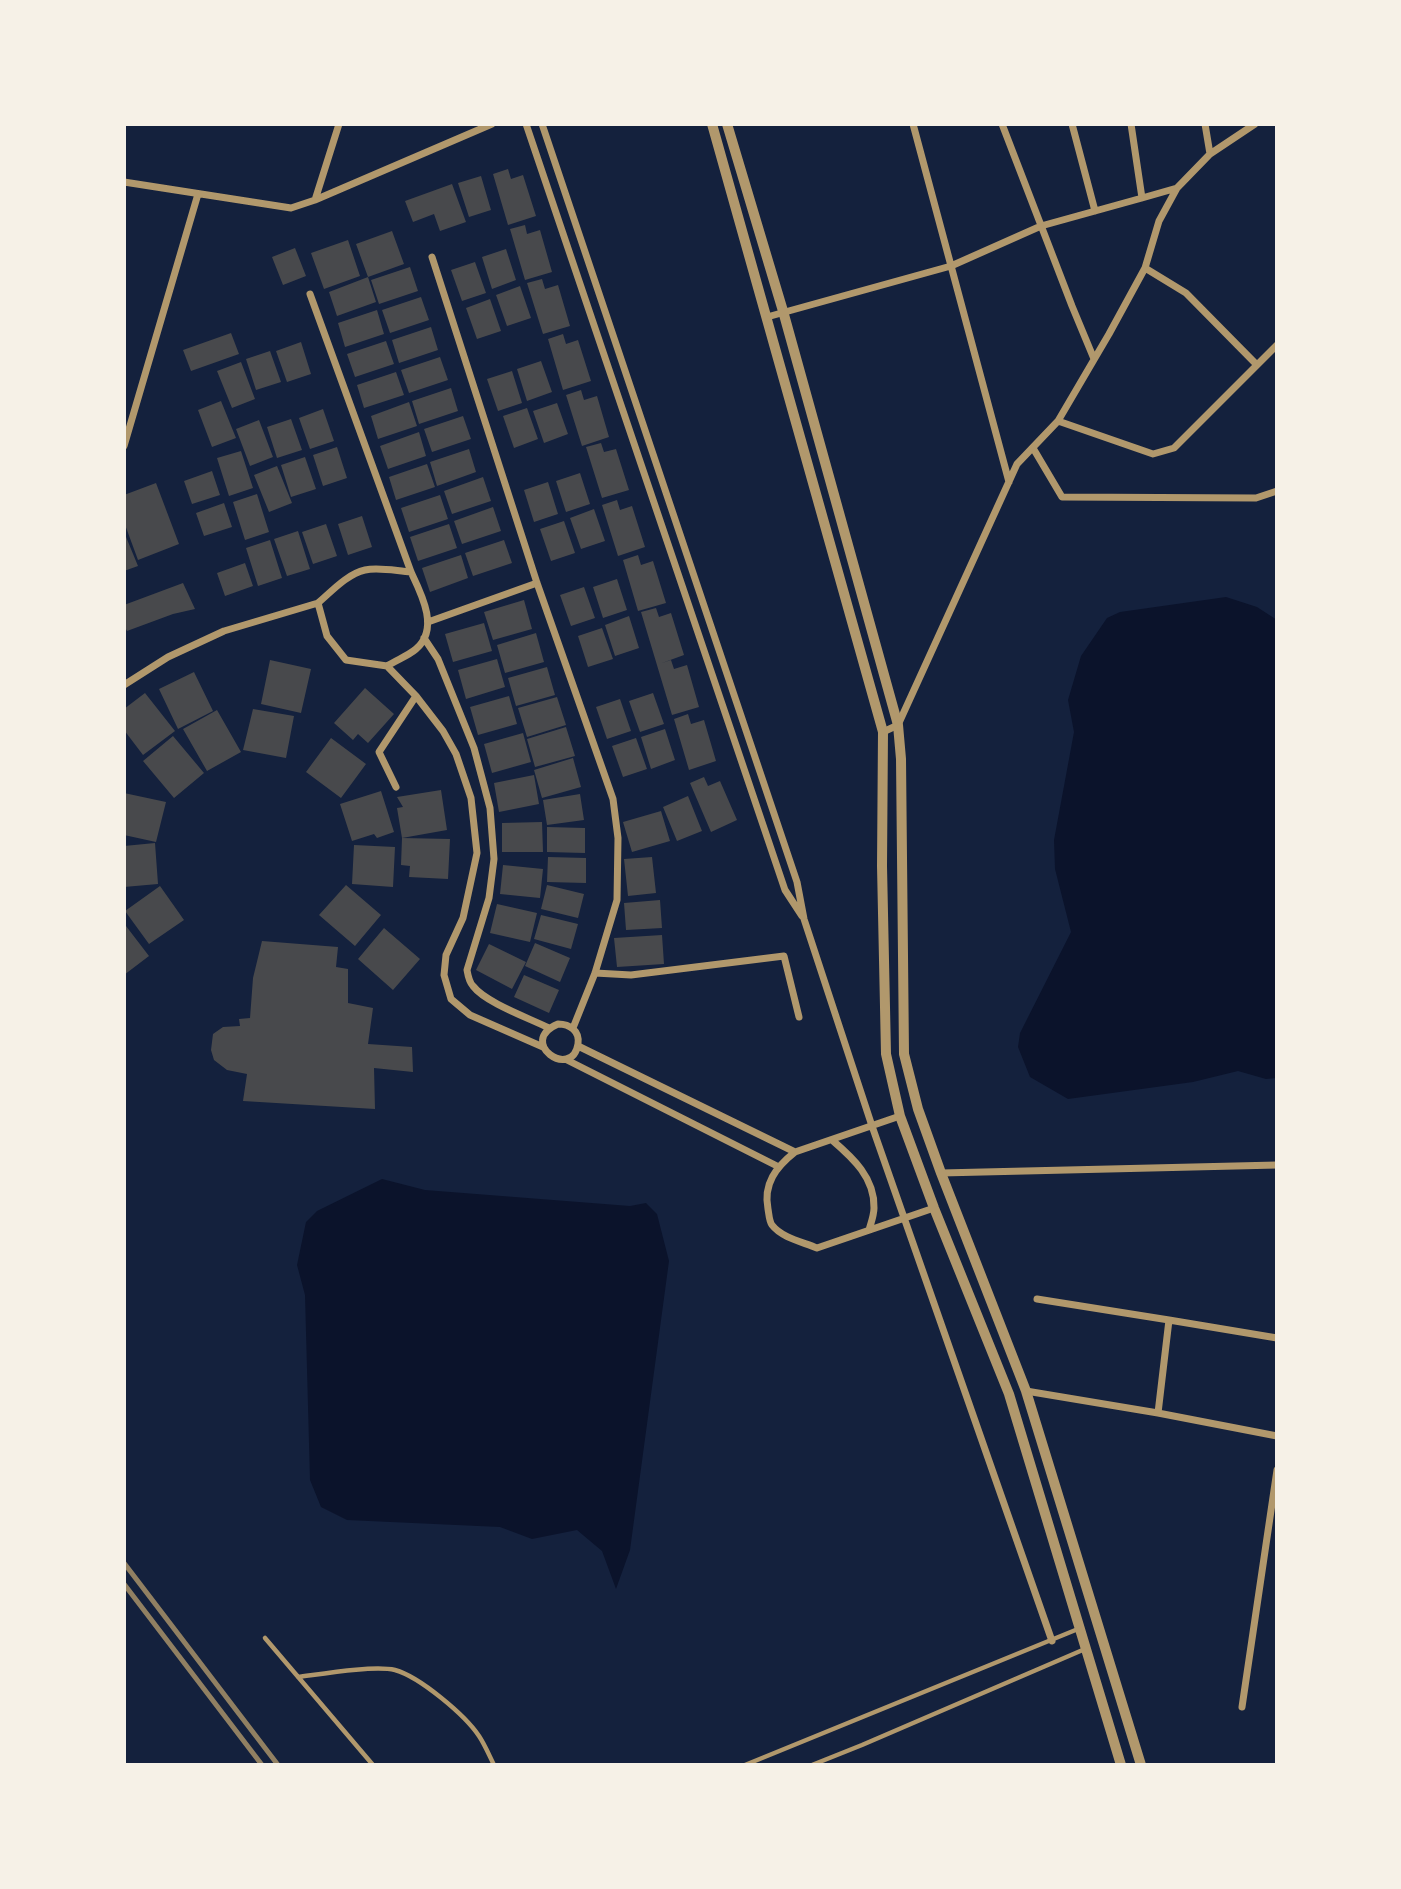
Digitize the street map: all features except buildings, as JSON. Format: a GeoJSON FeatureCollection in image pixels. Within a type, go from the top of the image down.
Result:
{"type":"FeatureCollection","features":[{"type":"Feature","properties":{"kind":"street"},"geometry":{"type":"LineString","coordinates":[[315,200],[339,124]]}},
{"type":"Feature","properties":{"kind":"street"},"geometry":{"type":"LineString","coordinates":[[124,182],[291,208],[492,124]]}},
{"type":"Feature","properties":{"kind":"street"},"geometry":{"type":"LineString","coordinates":[[526,124],[785,890],[804,919]]}},
{"type":"Feature","properties":{"kind":"street"},"geometry":{"type":"LineString","coordinates":[[542,124],[797,882],[804,919],[872,1126],[1052,1641]]}},
{"type":"Feature","properties":{"kind":"street"},"geometry":{"type":"LineString","coordinates":[[712,124],[883,732],[882,866],[886,1054],[900,1116],[1009,1394],[1121,1765]]}},
{"type":"Feature","properties":{"kind":"street"},"geometry":{"type":"LineString","coordinates":[[727,124],[783,312],[898,724],[901,759],[904,1054],[918,1109],[941,1173],[1026,1391],[1141,1765]]}},
{"type":"Feature","properties":{"kind":"street"},"geometry":{"type":"LineString","coordinates":[[913,124],[1009,482]]}},
{"type":"Feature","properties":{"kind":"street"},"geometry":{"type":"LineString","coordinates":[[1002,124],[1094,359]]}},
{"type":"Feature","properties":{"kind":"street"},"geometry":{"type":"LineString","coordinates":[[1072,124],[1095,211]]}},
{"type":"Feature","properties":{"kind":"street"},"geometry":{"type":"LineString","coordinates":[[1131,124],[1142,198]]}},
{"type":"Feature","properties":{"kind":"street"},"geometry":{"type":"LineString","coordinates":[[1205,124],[1210,154]]}},
{"type":"Feature","properties":{"kind":"street"},"geometry":{"type":"LineString","coordinates":[[883,732],[898,724],[1017,464],[1058,421],[1145,268],[1159,222],[1177,188],[1210,154],[1255,124]]}},
{"type":"Feature","properties":{"kind":"street"},"geometry":{"type":"LineString","coordinates":[[767,317],[951,266],[1041,226],[1177,188]]}},
{"type":"Feature","properties":{"kind":"street"},"geometry":{"type":"LineString","coordinates":[[124,446],[198,194]]}},
{"type":"Feature","properties":{"kind":"street"},"geometry":{"type":"LineString","coordinates":[[432,257],[537,583],[613,799],[618,838],[617,900],[595,973],[573,1028]]}},
{"type":"Feature","properties":{"kind":"street"},"geometry":{"type":"LineString","coordinates":[[1145,268],[1186,293],[1257,365]]}},
{"type":"Feature","properties":{"kind":"street"},"geometry":{"type":"LineString","coordinates":[[310,294],[411,572],[424,597],[428,622],[424,638],[417,648],[387,666]]}},
{"type":"Feature","properties":{"kind":"street"},"geometry":{"type":"LineString","coordinates":[[1058,421],[1153,454],[1174,447],[1277,345]]}},
{"type":"Feature","properties":{"kind":"street"},"geometry":{"type":"LineString","coordinates":[[1033,448],[1062,497],[1256,498],[1277,491]]}},
{"type":"Feature","properties":{"kind":"street"},"geometry":{"type":"LineString","coordinates":[[124,685],[168,657],[224,631],[318,604],[363,570],[411,572]]}},
{"type":"Feature","properties":{"kind":"street"},"geometry":{"type":"LineString","coordinates":[[428,622],[537,583]]}},
{"type":"Feature","properties":{"kind":"street"},"geometry":{"type":"LineString","coordinates":[[318,604],[327,636],[346,660],[387,666],[416,696],[443,731],[456,754],[471,798],[477,853],[463,918],[446,956],[444,975],[451,999],[470,1015],[543,1047],[558,1059],[567,1060],[779,1167]]}},
{"type":"Feature","properties":{"kind":"street"},"geometry":{"type":"LineString","coordinates":[[424,638],[438,659],[474,748],[488,794],[494,859],[489,898],[467,970],[469,978],[473,987],[490,1000],[549,1028]]}},
{"type":"Feature","properties":{"kind":"street"},"geometry":{"type":"LineString","coordinates":[[396,787],[379,752],[416,696]]}},
{"type":"Feature","properties":{"kind":"street"},"geometry":{"type":"LineString","coordinates":[[471,798],[488,794]]}},
{"type":"Feature","properties":{"kind":"street"},"geometry":{"type":"LineString","coordinates":[[595,973],[631,975],[784,956],[799,1017]]}},
{"type":"Feature","properties":{"kind":"street"},"geometry":{"type":"LineString","coordinates":[[543,1047],[543,1037],[549,1028],[566,1024],[573,1028],[578,1037],[574,1055],[567,1060]]}},
{"type":"Feature","properties":{"kind":"street"},"geometry":{"type":"LineString","coordinates":[[578,1046],[795,1152]]}},
{"type":"Feature","properties":{"kind":"street"},"geometry":{"type":"LineString","coordinates":[[900,1116],[795,1152],[781,1162],[768,1184],[766,1201],[771,1224],[782,1234],[817,1248],[934,1208]]}},
{"type":"Feature","properties":{"kind":"street"},"geometry":{"type":"LineString","coordinates":[[832,1140],[861,1168],[872,1188],[874,1209],[869,1230]]}},
{"type":"Feature","properties":{"kind":"street"},"geometry":{"type":"LineString","coordinates":[[941,1173],[1277,1165]]}},
{"type":"Feature","properties":{"kind":"street"},"geometry":{"type":"LineString","coordinates":[[1037,1299],[1277,1338]]}},
{"type":"Feature","properties":{"kind":"street"},"geometry":{"type":"LineString","coordinates":[[1158,1413],[1168,1320]]}},
{"type":"Feature","properties":{"kind":"street"},"geometry":{"type":"LineString","coordinates":[[1026,1391],[1277,1436]]}},
{"type":"Feature","properties":{"kind":"street"},"geometry":{"type":"LineString","coordinates":[[1242,1707],[1277,1470]]}},
{"type":"Feature","properties":{"kind":"lane"},"geometry":{"type":"LineString","coordinates":[[745,1765],[1079,1629]]}},
{"type":"Feature","properties":{"kind":"lane"},"geometry":{"type":"LineString","coordinates":[[265,1638],[373,1765]]}},
{"type":"Feature","properties":{"kind":"lane"},"geometry":{"type":"LineString","coordinates":[[812,1765],[1086,1649]]}},
{"type":"Feature","properties":{"kind":"lane"},"geometry":{"type":"LineString","coordinates":[[298,1677],[370,1669],[394,1670],[419,1682],[451,1706],[479,1735],[494,1765]]}},
{"type":"Feature","properties":{"kind":"water"},"geometry":{"type":"Polygon","coordinates":[[[1226,597],[1257,607],[1277,620],[1277,1078],[1266,1079],[1238,1071],[1193,1082],[1068,1099],[1030,1077],[1018,1047],[1020,1033],[1071,932],[1055,869],[1054,840],[1074,732],[1068,700],[1081,656],[1107,618],[1120,612],[1226,597]]]}},
{"type":"Feature","properties":{"kind":"water"},"geometry":{"type":"Polygon","coordinates":[[[382,1179],[425,1190],[630,1206],[646,1203],[657,1214],[669,1261],[630,1550],[616,1589],[602,1551],[577,1530],[532,1539],[500,1527],[347,1520],[321,1507],[310,1480],[305,1295],[297,1265],[306,1222],[317,1211],[382,1179]]]}},
{"type":"Feature","properties":{"kind":"railway"},"geometry":{"type":"LineString","coordinates":[[124,1563],[278,1765]]}},
{"type":"Feature","properties":{"kind":"railway"},"geometry":{"type":"LineString","coordinates":[[124,1584],[262,1765]]}}]}
